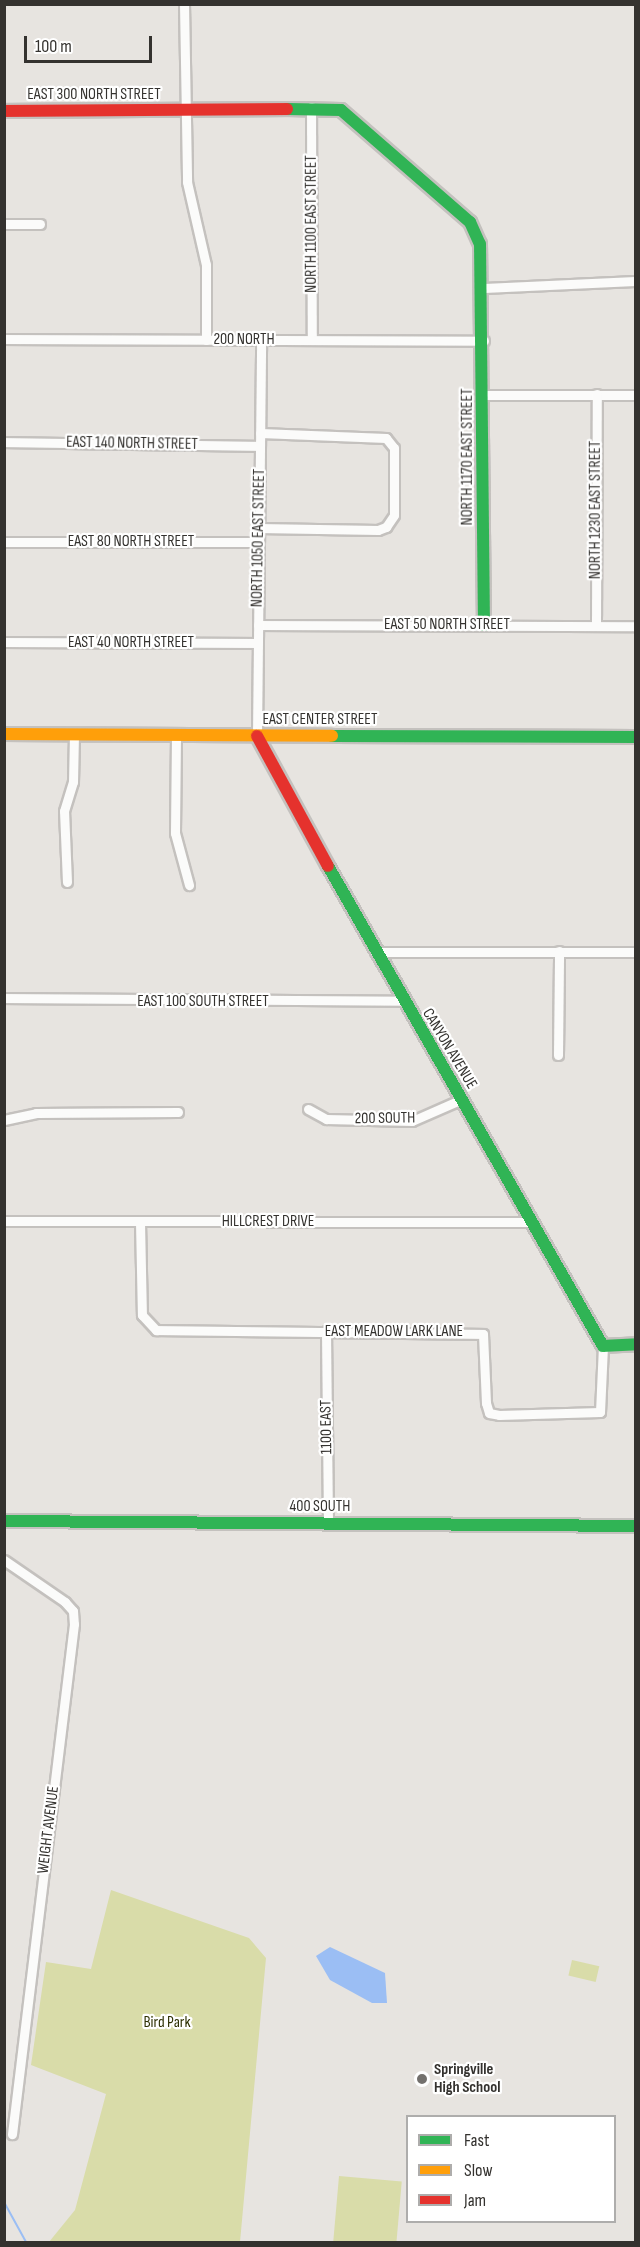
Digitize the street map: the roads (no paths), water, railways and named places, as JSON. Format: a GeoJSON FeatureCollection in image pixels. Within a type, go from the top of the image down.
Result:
{"type":"FeatureCollection","features":[{"type":"Feature","properties":{"kind":"street"},"geometry":{"type":"LineString","coordinates":[[183,4],[183,111],[187,183],[206,265],[206,340]]}},
{"type":"Feature","properties":{"kind":"street","name":"EAST 300 NORTH STREET"},"geometry":{"type":"LineString","coordinates":[[4,111],[183,111],[311,107]]}},
{"type":"Feature","properties":{"kind":"street","name":"NORTH 1170 EAST STREET"},"geometry":{"type":"LineString","coordinates":[[311,107],[341,110],[475,229],[483,288],[484,626]]}},
{"type":"Feature","properties":{"kind":"street","name":"NORTH 1100 EAST STREET"},"geometry":{"type":"LineString","coordinates":[[311,107],[312,340]]}},
{"type":"Feature","properties":{"kind":"street"},"geometry":{"type":"LineString","coordinates":[[4,224],[40,224]]}},
{"type":"Feature","properties":{"kind":"street"},"geometry":{"type":"LineString","coordinates":[[483,288],[636,281]]}},
{"type":"Feature","properties":{"kind":"street","name":"200 NORTH"},"geometry":{"type":"LineString","coordinates":[[4,339],[484,341]]}},
{"type":"Feature","properties":{"kind":"street","name":"NORTH 1050 EAST STREET"},"geometry":{"type":"LineString","coordinates":[[257,736],[257,542],[261,340]]}},
{"type":"Feature","properties":{"kind":"street","name":"NORTH 1230 EAST STREET"},"geometry":{"type":"LineString","coordinates":[[596,626],[597,394]]}},
{"type":"Feature","properties":{"kind":"street"},"geometry":{"type":"LineString","coordinates":[[485,395],[636,395]]}},
{"type":"Feature","properties":{"kind":"street"},"geometry":{"type":"LineString","coordinates":[[258,528],[386,527],[393,515],[392,442],[380,434],[260,433]]}},
{"type":"Feature","properties":{"kind":"street","name":"EAST 140 NORTH STREET"},"geometry":{"type":"LineString","coordinates":[[4,442],[260,446]]}},
{"type":"Feature","properties":{"kind":"street","name":"EAST 80 NORTH STREET"},"geometry":{"type":"LineString","coordinates":[[4,542],[257,542]]}},
{"type":"Feature","properties":{"kind":"street","name":"EAST 50 NORTH STREET"},"geometry":{"type":"LineString","coordinates":[[258,625],[636,626]]}},
{"type":"Feature","properties":{"kind":"street","name":"EAST 40 NORTH STREET"},"geometry":{"type":"LineString","coordinates":[[4,642],[258,643]]}},
{"type":"Feature","properties":{"kind":"street","name":"EAST CENTER STREET"},"geometry":{"type":"LineString","coordinates":[[4,734],[636,737]]}},
{"type":"Feature","properties":{"kind":"street"},"geometry":{"type":"LineString","coordinates":[[67,882],[64,811],[73,782],[74,735]]}},
{"type":"Feature","properties":{"kind":"street"},"geometry":{"type":"LineString","coordinates":[[176,736],[175,833],[189,885]]}},
{"type":"Feature","properties":{"kind":"street","name":"CANYON AVENUE"},"geometry":{"type":"LineString","coordinates":[[257,736],[402,1001],[603,1346]]}},
{"type":"Feature","properties":{"kind":"street"},"geometry":{"type":"LineString","coordinates":[[558,1055],[559,951]]}},
{"type":"Feature","properties":{"kind":"street"},"geometry":{"type":"LineString","coordinates":[[375,952],[636,952]]}},
{"type":"Feature","properties":{"kind":"street","name":"EAST 100 SOUTH STREET"},"geometry":{"type":"LineString","coordinates":[[4,998],[402,1001]]}},
{"type":"Feature","properties":{"kind":"street","name":"200 SOUTH"},"geometry":{"type":"LineString","coordinates":[[308,1109],[326,1119],[412,1120],[460,1100]]}},
{"type":"Feature","properties":{"kind":"street"},"geometry":{"type":"LineString","coordinates":[[4,1120],[36,1113],[178,1112]]}},
{"type":"Feature","properties":{"kind":"street","name":"HILLCREST DRIVE"},"geometry":{"type":"LineString","coordinates":[[4,1221],[531,1222]]}},
{"type":"Feature","properties":{"kind":"street","name":"EAST MEADOW LARK LANE"},"geometry":{"type":"LineString","coordinates":[[140,1222],[142,1315],[156,1330],[483,1334],[486,1403],[489,1413],[499,1415],[600,1412],[603,1346]]}},
{"type":"Feature","properties":{"kind":"street","name":"1100 EAST"},"geometry":{"type":"LineString","coordinates":[[326,1331],[328,1523]]}},
{"type":"Feature","properties":{"kind":"street"},"geometry":{"type":"LineString","coordinates":[[603,1346],[636,1344]]}},
{"type":"Feature","properties":{"kind":"street","name":"400 SOUTH"},"geometry":{"type":"LineString","coordinates":[[4,1521],[636,1526]]}},
{"type":"Feature","properties":{"kind":"street","name":"WEIGHT AVENUE"},"geometry":{"type":"LineString","coordinates":[[4,1560],[65,1602],[73,1611],[74,1624],[12,2134]]}},
{"type":"Feature","properties":{"kind":"water"},"geometry":{"type":"Polygon","coordinates":[[[330,1947],[385,1973],[387,2003],[372,2003],[330,1980],[316,1956],[330,1947]]]}},
{"type":"Feature","properties":{"kind":"waterway"},"geometry":{"type":"LineString","coordinates":[[4,2202],[26,2242]]}},
{"type":"Feature","properties":{"kind":"place","name":"Springville High School"},"geometry":{"type":"Point","coordinates":[422,2079]}},
{"type":"Feature","properties":{"kind":"park label","name":"Bird Park"},"geometry":{"type":"Point","coordinates":[167,2023]}}]}
